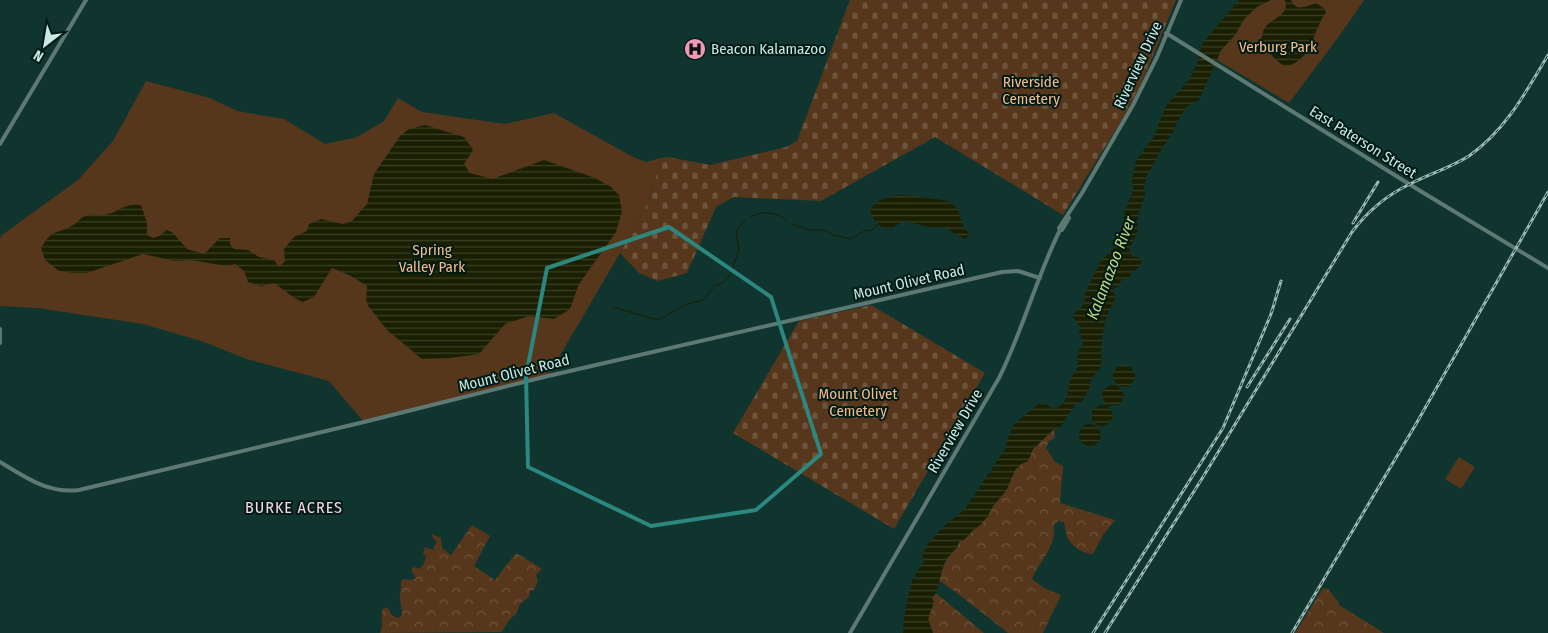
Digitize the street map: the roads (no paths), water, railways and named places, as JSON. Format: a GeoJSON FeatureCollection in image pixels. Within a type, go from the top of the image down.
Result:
{"type":"FeatureCollection","features":[{"type":"Feature","properties":{"kind":"street"},"geometry":{"type":"LineString","coordinates":[[0,144],[86,0]]}},
{"type":"Feature","properties":{"kind":"street","name":"Riverview Drive"},"geometry":{"type":"LineString","coordinates":[[850,633],[999,378],[1016,342],[1060,230],[1062,230],[1069,218],[1068,216],[1134,105],[1157,57],[1180,0]]}},
{"type":"Feature","properties":{"kind":"street","name":"East Paterson Street"},"geometry":{"type":"LineString","coordinates":[[1166,33],[1548,268]]}},
{"type":"Feature","properties":{"kind":"street","name":"Mount Olivet Road"},"geometry":{"type":"LineString","coordinates":[[0,462],[42,486],[56,490],[79,490],[557,374],[1002,272],[1018,271],[1040,278]]}},
{"type":"Feature","properties":{"kind":"street"},"geometry":{"type":"LineString","coordinates":[[0,328],[0,343]]}},
{"type":"Feature","properties":{"kind":"water","name":"Kalamazoo River"},"geometry":{"type":"Polygon","coordinates":[[[1239,0],[1271,0],[1258,6],[1244,19],[1235,35],[1221,50],[1199,100],[1185,108],[1147,175],[1144,186],[1145,194],[1138,217],[1137,234],[1129,249],[1132,256],[1140,258],[1142,261],[1138,268],[1131,272],[1128,279],[1121,280],[1119,286],[1113,289],[1116,298],[1108,312],[1104,326],[1101,367],[1091,380],[1089,389],[1082,401],[1076,403],[1060,428],[1054,429],[1033,449],[1028,461],[1021,464],[1015,470],[1006,491],[993,506],[988,516],[964,540],[959,542],[946,559],[938,587],[932,599],[934,602],[928,619],[933,633],[903,633],[904,617],[912,580],[924,562],[923,555],[927,545],[944,526],[964,510],[1005,449],[1008,437],[1015,423],[1041,402],[1054,409],[1066,400],[1071,378],[1078,367],[1078,355],[1083,343],[1079,331],[1081,328],[1073,317],[1083,305],[1085,293],[1100,262],[1119,243],[1124,212],[1133,191],[1132,180],[1136,161],[1154,136],[1166,106],[1189,80],[1197,64],[1202,44],[1239,0]]]}},
{"type":"Feature","properties":{"kind":"water"},"geometry":{"type":"Polygon","coordinates":[[[1285,0],[1291,0],[1293,4],[1299,7],[1316,3],[1325,9],[1326,12],[1311,44],[1302,58],[1287,66],[1276,59],[1261,41],[1266,27],[1285,9],[1285,0]]]}},
{"type":"Feature","properties":{"kind":"water"},"geometry":{"type":"Polygon","coordinates":[[[425,125],[464,137],[473,150],[464,164],[470,173],[492,179],[544,160],[595,178],[611,187],[619,195],[622,211],[616,232],[579,284],[570,309],[554,319],[529,316],[505,324],[479,354],[422,359],[387,330],[369,307],[366,300],[367,286],[351,276],[332,268],[314,297],[303,302],[274,283],[261,286],[248,282],[244,271],[235,264],[226,266],[191,260],[174,261],[143,254],[87,273],[73,273],[59,271],[45,260],[41,248],[45,241],[53,234],[75,224],[82,217],[108,214],[127,206],[141,205],[147,223],[147,235],[153,238],[167,230],[173,233],[187,249],[204,254],[220,238],[230,238],[230,244],[234,249],[248,250],[259,257],[274,260],[279,267],[285,261],[284,249],[294,237],[307,231],[309,224],[321,219],[343,224],[352,221],[367,204],[374,174],[400,136],[409,129],[425,125]]]}},
{"type":"Feature","properties":{"kind":"water"},"geometry":{"type":"Polygon","coordinates":[[[895,195],[949,201],[957,208],[964,228],[970,235],[965,239],[945,228],[928,227],[906,221],[894,227],[883,227],[874,219],[870,209],[878,201],[895,195]]]}},
{"type":"Feature","properties":{"kind":"water"},"geometry":{"type":"Polygon","coordinates":[[[1124,365],[1132,368],[1135,376],[1132,384],[1124,387],[1116,384],[1113,376],[1116,368],[1124,365]]]}},
{"type":"Feature","properties":{"kind":"water"},"geometry":{"type":"Polygon","coordinates":[[[1111,385],[1119,387],[1123,392],[1122,402],[1119,405],[1108,406],[1113,415],[1112,419],[1108,425],[1098,426],[1092,421],[1092,411],[1100,405],[1107,405],[1102,394],[1111,385]]]}},
{"type":"Feature","properties":{"kind":"water"},"geometry":{"type":"Polygon","coordinates":[[[1090,424],[1098,427],[1101,435],[1098,443],[1090,446],[1082,443],[1079,435],[1082,427],[1090,424]]]}},
{"type":"Feature","properties":{"kind":"waterway"},"geometry":{"type":"LineString","coordinates":[[751,217],[760,213],[770,213],[787,221]]}},
{"type":"Feature","properties":{"kind":"waterway"},"geometry":{"type":"LineString","coordinates":[[614,307],[653,319],[660,319],[687,304],[703,300],[715,286],[724,282],[729,277],[739,250],[736,233],[739,226],[747,219]]}},
{"type":"Feature","properties":{"kind":"waterway"},"geometry":{"type":"LineString","coordinates":[[791,224],[809,230],[824,230],[833,235],[851,239],[864,231],[873,230],[879,223]]}},
{"type":"Feature","properties":{"kind":"railway"},"geometry":{"type":"LineString","coordinates":[[1105,633],[1203,477],[1352,232],[1371,211],[1393,193],[1462,160],[1482,146],[1514,110],[1548,55]]}},
{"type":"Feature","properties":{"kind":"railway"},"geometry":{"type":"LineString","coordinates":[[1353,223],[1378,182]]}},
{"type":"Feature","properties":{"kind":"railway"},"geometry":{"type":"LineString","coordinates":[[1292,633],[1416,424],[1548,192]]}},
{"type":"Feature","properties":{"kind":"railway"},"geometry":{"type":"LineString","coordinates":[[1093,633],[1223,428],[1271,314],[1281,281]]}},
{"type":"Feature","properties":{"kind":"railway"},"geometry":{"type":"LineString","coordinates":[[1247,387],[1290,319]]}},
{"type":"Feature","properties":{"kind":"place","name":"Beacon Kalamazoo"},"geometry":{"type":"Point","coordinates":[695,49]}},
{"type":"Feature","properties":{"kind":"district","name":"BURKE ACRES"},"geometry":{"type":"Point","coordinates":[294,507]}},
{"type":"Feature","properties":{"kind":"park label","name":"Verburg Park"},"geometry":{"type":"Point","coordinates":[1278,47]}},
{"type":"Feature","properties":{"kind":"park label","name":"Riverside Cemetery"},"geometry":{"type":"Point","coordinates":[1031,90]}},
{"type":"Feature","properties":{"kind":"park label","name":"Spring Valley Park"},"geometry":{"type":"Point","coordinates":[432,258]}},
{"type":"Feature","properties":{"kind":"park label","name":"Mount Olivet Cemetery"},"geometry":{"type":"Point","coordinates":[858,402]}}]}
